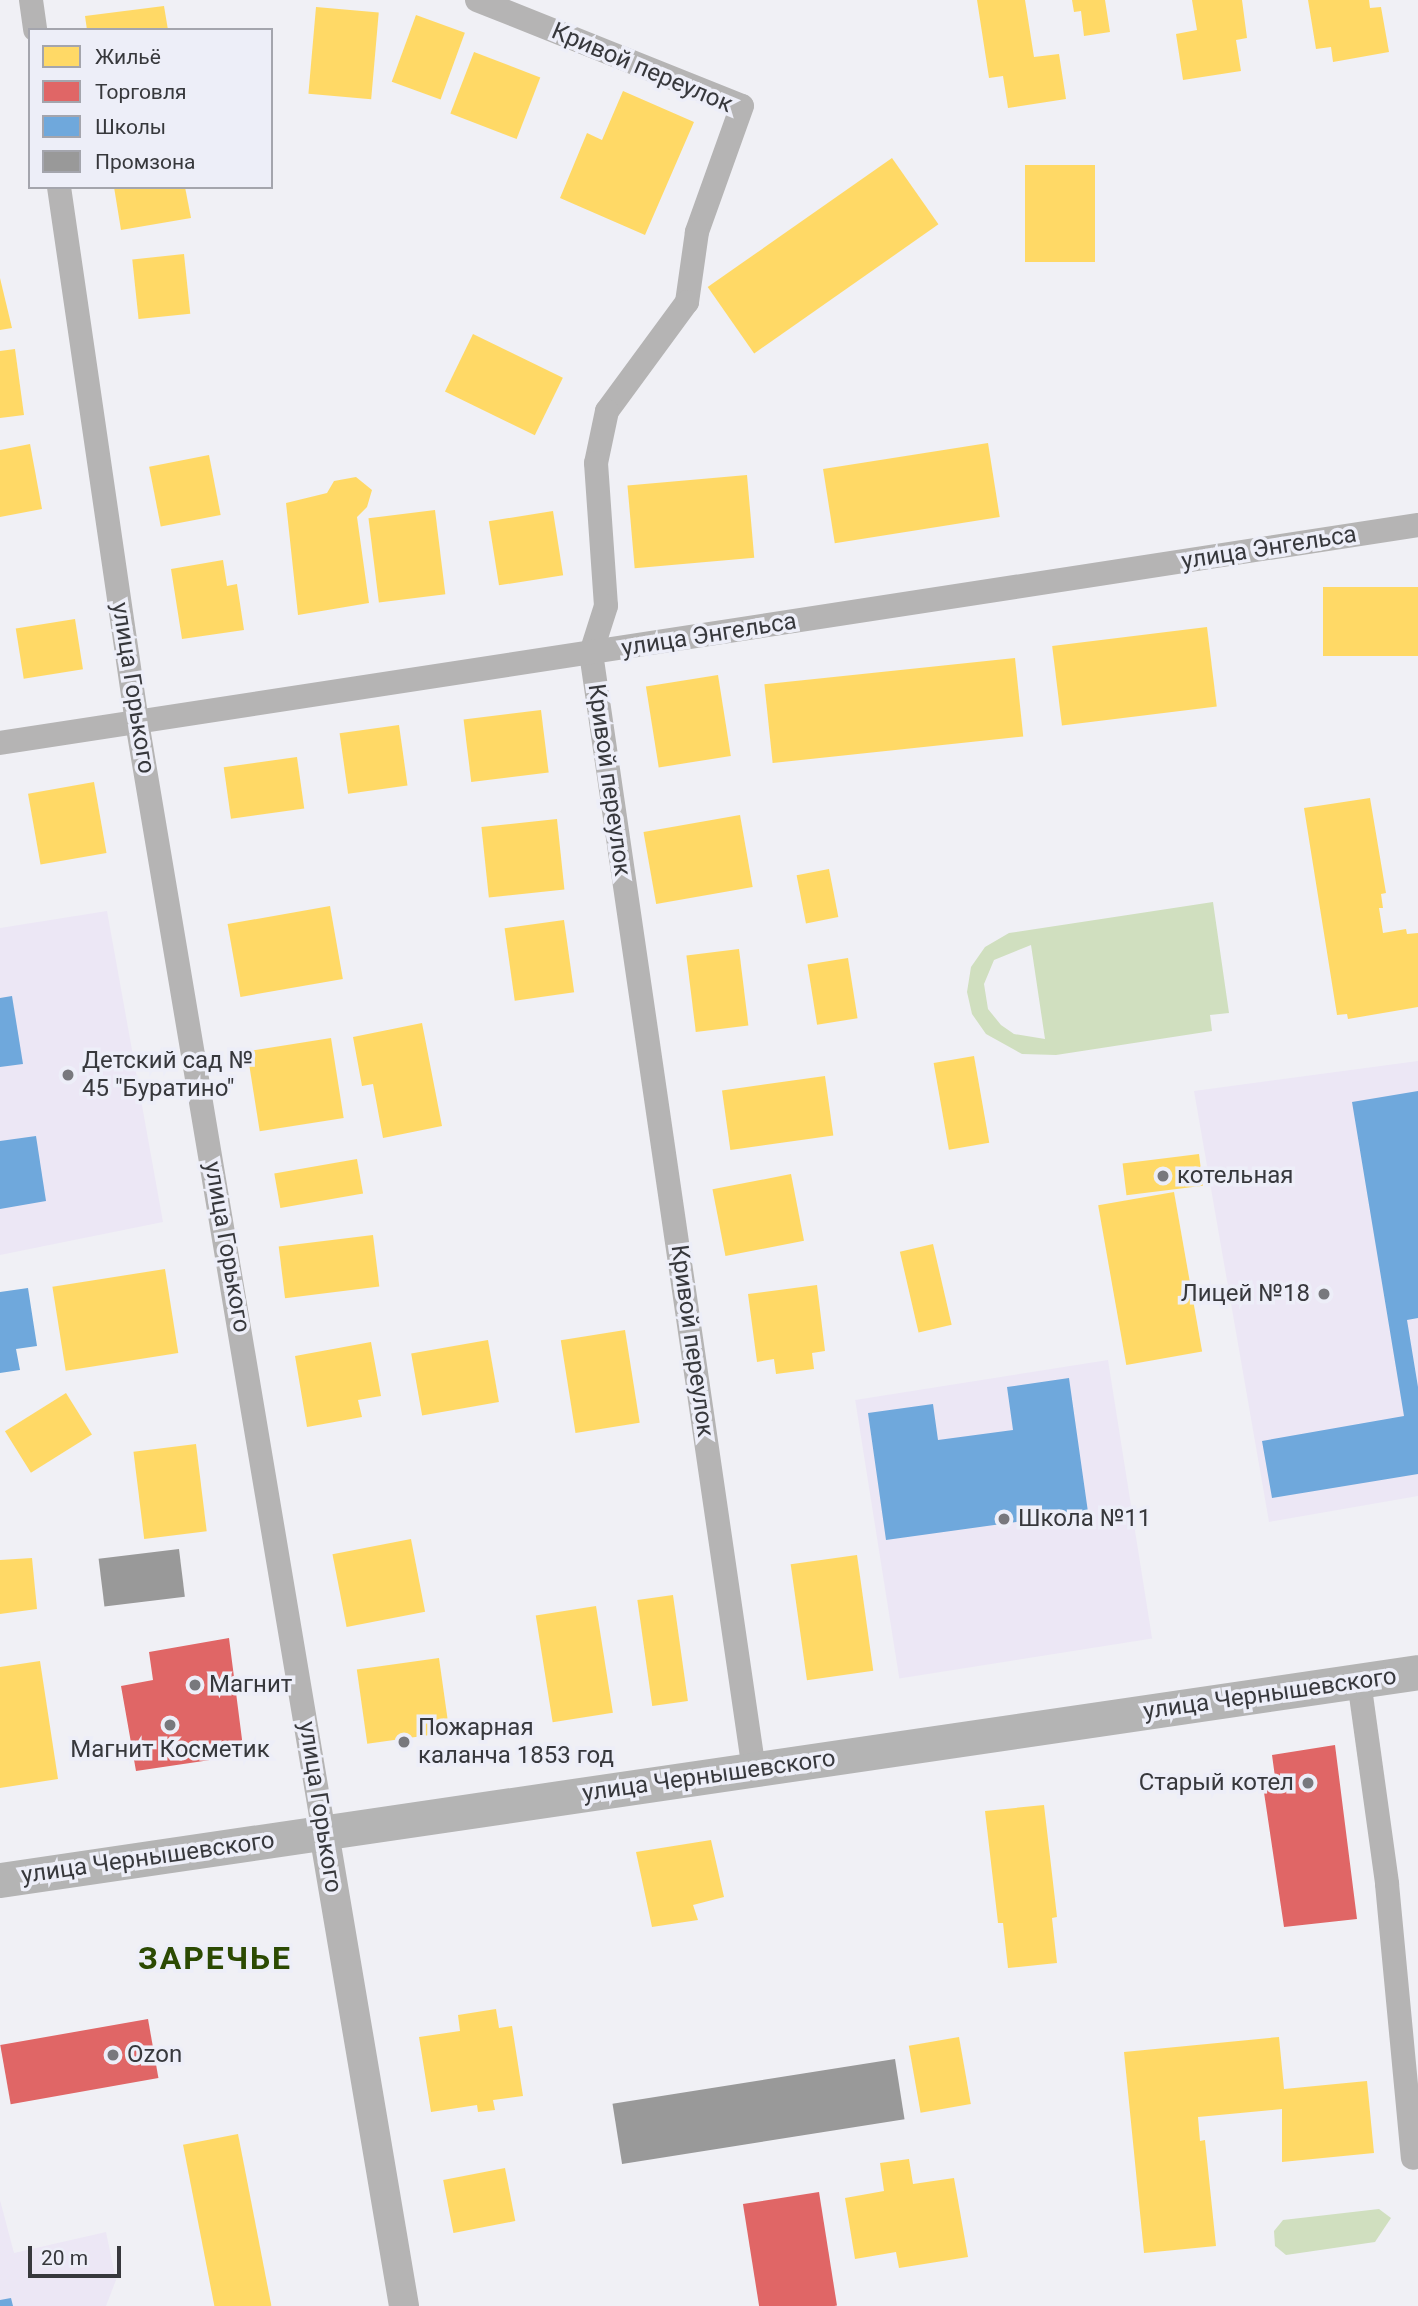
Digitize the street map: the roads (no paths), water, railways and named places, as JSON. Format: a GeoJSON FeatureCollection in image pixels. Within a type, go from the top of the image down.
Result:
{"type":"FeatureCollection","features":[{"type":"Feature","properties":{"kind":"main road","name":"улица Чернышевского"},"geometry":{"type":"LineString","coordinates":[[0,1880],[1418,1672]]}},
{"type":"Feature","properties":{"kind":"street"},"geometry":{"type":"LineString","coordinates":[[31,0],[35,28]]}},
{"type":"Feature","properties":{"kind":"street","name":"Кривой переулок"},"geometry":{"type":"LineString","coordinates":[[477,0],[742,106],[697,232],[687,302],[607,411],[596,463],[606,606],[591,653],[754,1770]]}},
{"type":"Feature","properties":{"kind":"street","name":"улица Горького"},"geometry":{"type":"LineString","coordinates":[[58,189],[137,722],[404,2306]]}},
{"type":"Feature","properties":{"kind":"street","name":"улица Энгельса"},"geometry":{"type":"LineString","coordinates":[[0,743],[1418,525]]}},
{"type":"Feature","properties":{"kind":"street"},"geometry":{"type":"LineString","coordinates":[[1359,1681],[1387,1884],[1413,2158]]}},
{"type":"Feature","properties":{"kind":"place","name":"Детский сад № 45 \"Буратино\""},"geometry":{"type":"Point","coordinates":[68,1075]}},
{"type":"Feature","properties":{"kind":"place","name":"котельная"},"geometry":{"type":"Point","coordinates":[1163,1176]}},
{"type":"Feature","properties":{"kind":"place","name":"Лицей №18"},"geometry":{"type":"Point","coordinates":[1324,1294]}},
{"type":"Feature","properties":{"kind":"place","name":"Школа №11"},"geometry":{"type":"Point","coordinates":[1004,1519]}},
{"type":"Feature","properties":{"kind":"place","name":"Магнит"},"geometry":{"type":"Point","coordinates":[195,1685]}},
{"type":"Feature","properties":{"kind":"place","name":"Магнит Косметик"},"geometry":{"type":"Point","coordinates":[170,1725]}},
{"type":"Feature","properties":{"kind":"place","name":"Пожарная каланча 1853 год"},"geometry":{"type":"Point","coordinates":[404,1742]}},
{"type":"Feature","properties":{"kind":"place","name":"Старый котел"},"geometry":{"type":"Point","coordinates":[1308,1783]}},
{"type":"Feature","properties":{"kind":"place","name":"Ozon"},"geometry":{"type":"Point","coordinates":[113,2055]}},
{"type":"Feature","properties":{"kind":"district","name":"ЗАРЕЧЬЕ"},"geometry":{"type":"Point","coordinates":[215,1958]}}]}
